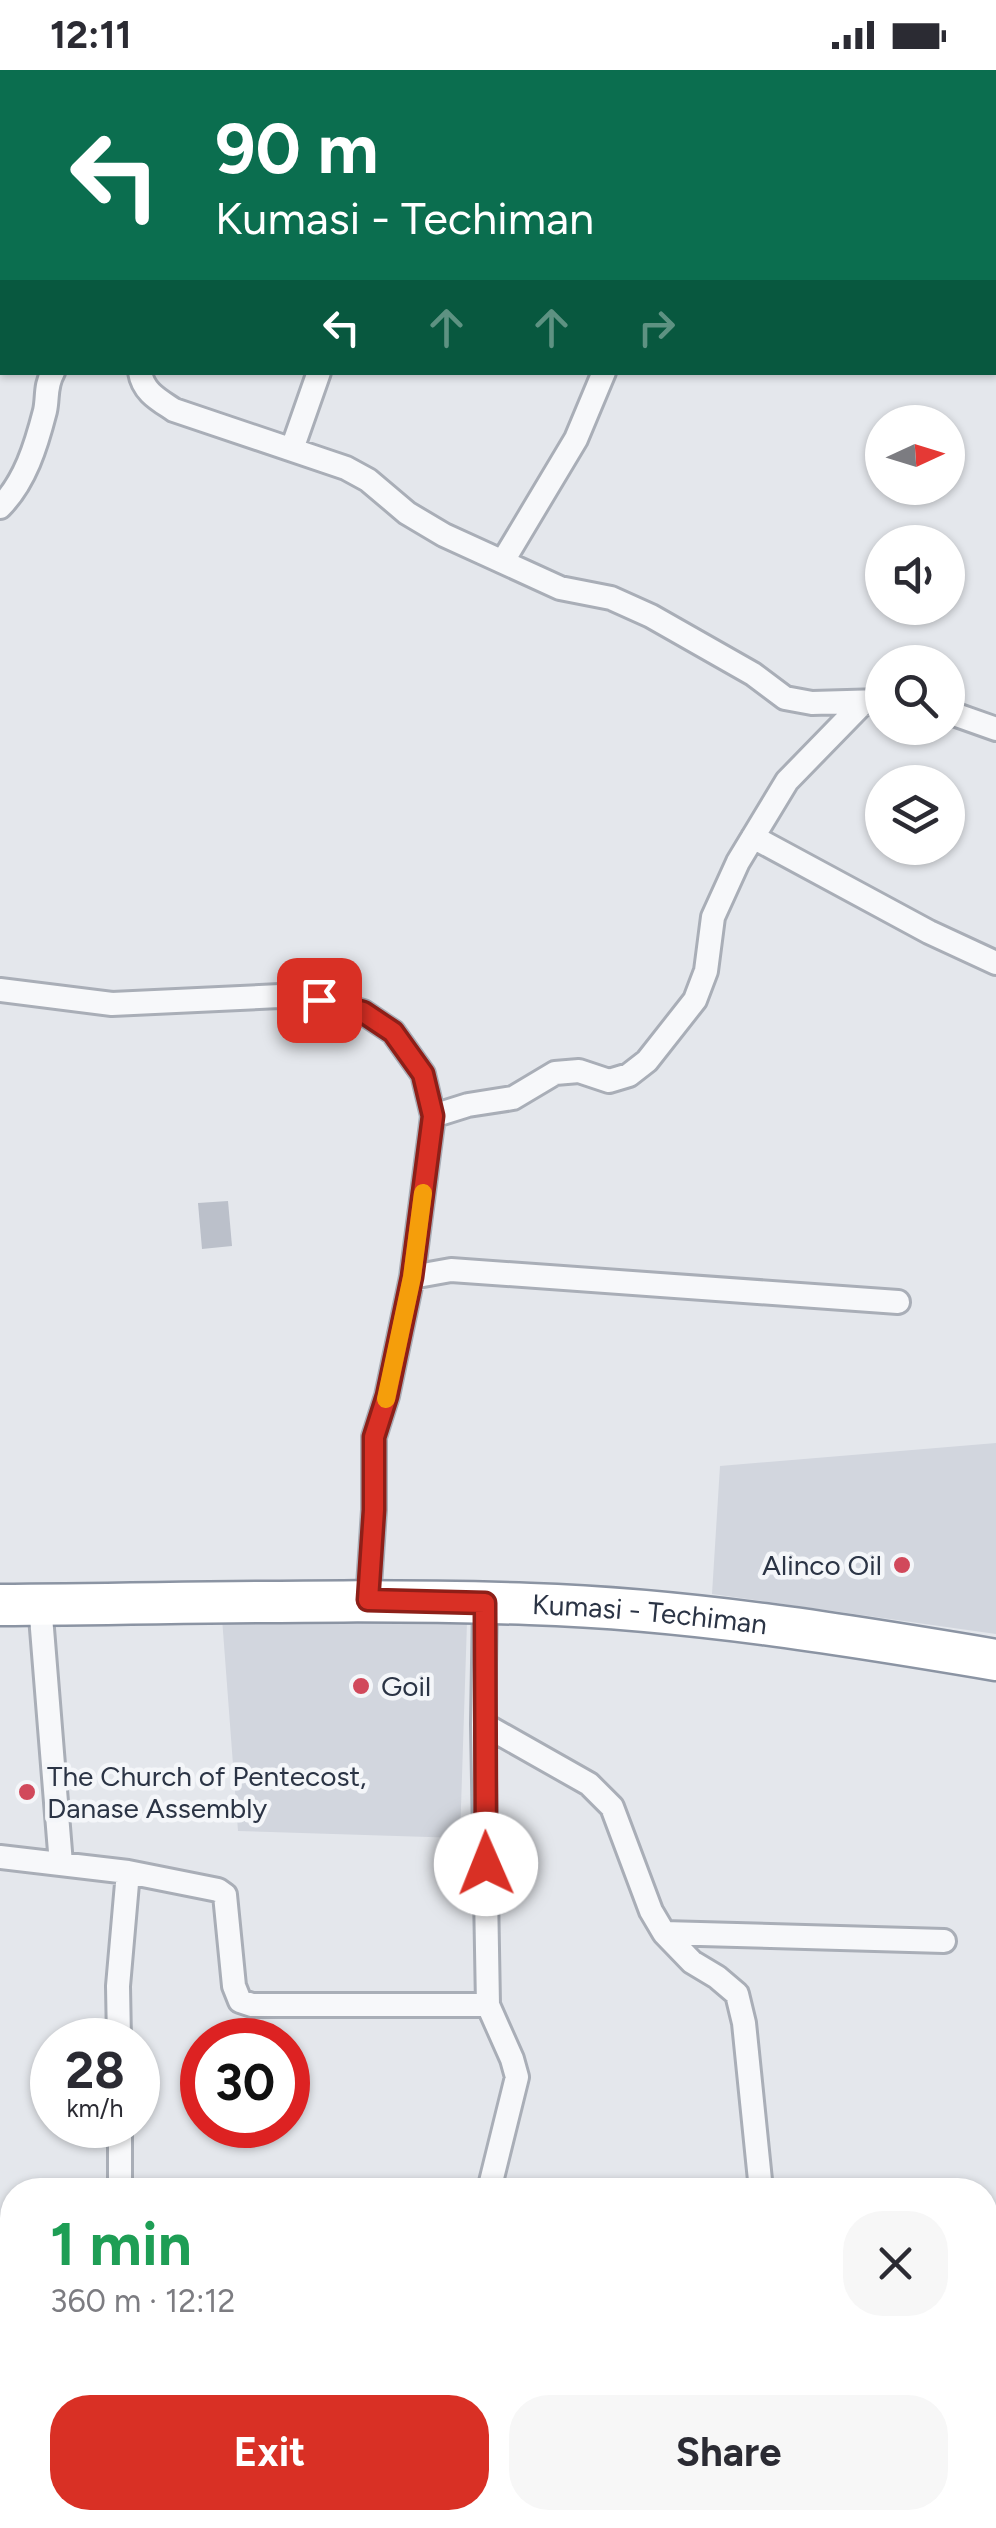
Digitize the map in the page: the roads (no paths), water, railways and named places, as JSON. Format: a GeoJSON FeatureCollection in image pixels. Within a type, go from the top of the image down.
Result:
{"type":"FeatureCollection","features":[{"type":"Feature","properties":{"kind":"highway","name":"Kumasi - Techiman"},"geometry":{"type":"LineString","coordinates":[[0,1604],[368,1600],[485,1603],[716,1618],[879,1639],[996,1660]]}},
{"type":"Feature","properties":{"kind":"street"},"geometry":{"type":"LineString","coordinates":[[0,507],[14,493],[28,464],[52,375]]}},
{"type":"Feature","properties":{"kind":"street"},"geometry":{"type":"LineString","coordinates":[[141,375],[152,396],[174,410],[292,448],[368,480],[407,513],[444,535],[560,588],[611,598],[651,616],[753,674],[784,698],[812,703],[865,703]]}},
{"type":"Feature","properties":{"kind":"street"},"geometry":{"type":"LineString","coordinates":[[292,448],[317,375]]}},
{"type":"Feature","properties":{"kind":"street"},"geometry":{"type":"LineString","coordinates":[[503,561],[576,439],[603,375]]}},
{"type":"Feature","properties":{"kind":"street"},"geometry":{"type":"LineString","coordinates":[[433,1116],[468,1105],[513,1098],[556,1073],[578,1071],[609,1081],[629,1075],[646,1060],[695,1000],[706,971],[713,917],[738,862],[787,782],[865,710]]}},
{"type":"Feature","properties":{"kind":"street"},"geometry":{"type":"LineString","coordinates":[[965,718],[996,729]]}},
{"type":"Feature","properties":{"kind":"street"},"geometry":{"type":"LineString","coordinates":[[753,837],[996,963]]}},
{"type":"Feature","properties":{"kind":"street"},"geometry":{"type":"LineString","coordinates":[[0,990],[112,1004],[280,996],[319,1000],[363,1012],[393,1032],[423,1074],[433,1116],[412,1277],[387,1396],[374,1437],[368,1600]]}},
{"type":"Feature","properties":{"kind":"street"},"geometry":{"type":"LineString","coordinates":[[412,1277],[451,1270],[898,1302]]}},
{"type":"Feature","properties":{"kind":"street"},"geometry":{"type":"LineString","coordinates":[[485,1603],[488,2005],[512,2058],[516,2077],[492,2178]]}},
{"type":"Feature","properties":{"kind":"street"},"geometry":{"type":"LineString","coordinates":[[40,1604],[61,1864]]}},
{"type":"Feature","properties":{"kind":"street"},"geometry":{"type":"LineString","coordinates":[[483,1724],[589,1784],[612,1807],[651,1911],[664,1934],[692,1962],[737,1994],[744,2023],[760,2178]]}},
{"type":"Feature","properties":{"kind":"street"},"geometry":{"type":"LineString","coordinates":[[0,1857],[128,1872],[218,1890],[225,1895],[234,1986],[240,2002],[252,2006],[488,2005]]}},
{"type":"Feature","properties":{"kind":"street"},"geometry":{"type":"LineString","coordinates":[[119,2018],[128,1872]]}},
{"type":"Feature","properties":{"kind":"street"},"geometry":{"type":"LineString","coordinates":[[664,1934],[944,1941]]}},
{"type":"Feature","properties":{"kind":"street"},"geometry":{"type":"LineString","coordinates":[[120,2148],[120,2178]]}},
{"type":"Feature","properties":{"kind":"place","name":"Alinco Oil"},"geometry":{"type":"Point","coordinates":[902,1565]}},
{"type":"Feature","properties":{"kind":"place","name":"Goil"},"geometry":{"type":"Point","coordinates":[361,1686]}},
{"type":"Feature","properties":{"kind":"place","name":"The Church of Pentecost, Danase Assembly"},"geometry":{"type":"Point","coordinates":[27,1792]}}]}
